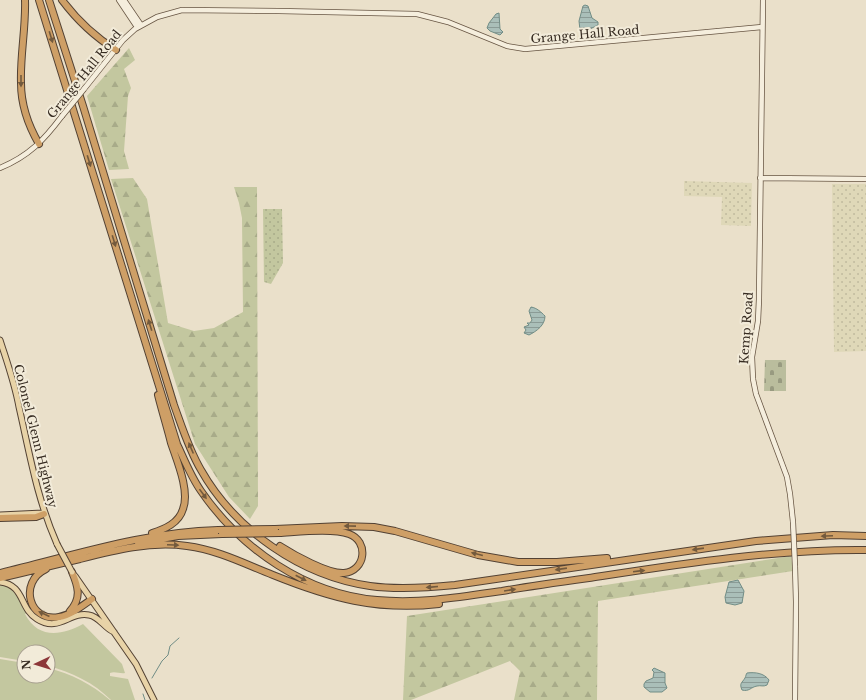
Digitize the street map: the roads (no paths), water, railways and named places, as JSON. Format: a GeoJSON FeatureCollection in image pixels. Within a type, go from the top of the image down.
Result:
{"type":"FeatureCollection","features":[{"type":"Feature","properties":{"kind":"highway"},"geometry":{"type":"LineString","coordinates":[[25,0],[26,18],[21,92],[28,120],[39,144]]}},
{"type":"Feature","properties":{"kind":"highway"},"geometry":{"type":"LineString","coordinates":[[39,0],[177,444],[200,489],[214,508],[231,528],[258,552],[280,567],[304,580],[350,596],[378,600],[434,600],[487,594],[617,573],[746,556],[801,552],[866,550]]}},
{"type":"Feature","properties":{"kind":"highway"},"geometry":{"type":"LineString","coordinates":[[49,0],[174,405],[189,446],[200,469],[216,493],[233,513],[254,532],[280,552],[316,571],[340,580],[370,586],[425,588],[455,585],[756,541],[833,536],[866,536]]}},
{"type":"Feature","properties":{"kind":"highway"},"geometry":{"type":"LineString","coordinates":[[62,0],[83,25],[116,50]]}},
{"type":"Feature","properties":{"kind":"highway"},"geometry":{"type":"LineString","coordinates":[[138,538],[176,522],[183,510],[185,499],[179,470],[162,412],[150,354]]}},
{"type":"Feature","properties":{"kind":"highway"},"geometry":{"type":"LineString","coordinates":[[0,572],[138,538],[182,531],[220,532],[277,531],[328,531],[349,534],[358,539],[363,550],[362,558],[359,564],[354,570],[344,573],[312,564],[286,551],[258,530],[232,508],[200,469]]}},
{"type":"Feature","properties":{"kind":"highway"},"geometry":{"type":"LineString","coordinates":[[0,518],[36,517],[44,514]]}},
{"type":"Feature","properties":{"kind":"highway"},"geometry":{"type":"LineString","coordinates":[[277,531],[342,526],[374,527],[395,531],[478,555],[518,562],[557,562],[655,555]]}},
{"type":"Feature","properties":{"kind":"highway"},"geometry":{"type":"LineString","coordinates":[[120,549],[146,541],[169,537],[220,532]]}},
{"type":"Feature","properties":{"kind":"highway"},"geometry":{"type":"LineString","coordinates":[[0,578],[120,549],[168,544],[203,549],[228,556],[300,586],[330,596],[376,605],[405,606],[450,603],[487,594]]}},
{"type":"Feature","properties":{"kind":"highway"},"geometry":{"type":"LineString","coordinates":[[55,565],[42,571],[33,580],[30,589],[30,597],[35,608],[42,614],[56,618],[68,617],[92,600]]}},
{"type":"Feature","properties":{"kind":"highway"},"geometry":{"type":"LineString","coordinates":[[68,617],[78,597],[78,587],[72,572]]}},
{"type":"Feature","properties":{"kind":"main road"},"geometry":{"type":"LineString","coordinates":[[119,0],[139,26]]}},
{"type":"Feature","properties":{"kind":"main road"},"geometry":{"type":"LineString","coordinates":[[124,0],[139,26]]}},
{"type":"Feature","properties":{"kind":"main road","name":"Kemp Road"},"geometry":{"type":"LineString","coordinates":[[763,0],[758,321],[752,357],[753,380],[756,394],[787,477],[790,494],[795,566],[795,700]]}},
{"type":"Feature","properties":{"kind":"main road","name":"Grange Hall Road"},"geometry":{"type":"LineString","coordinates":[[0,168],[22,157],[39,144],[126,37],[139,26],[164,14],[189,10],[416,14],[448,22],[507,46],[529,49],[762,28]]}},
{"type":"Feature","properties":{"kind":"main road"},"geometry":{"type":"LineString","coordinates":[[760,178],[866,179]]}},
{"type":"Feature","properties":{"kind":"main road","name":"Colonel Glenn Highway"},"geometry":{"type":"LineString","coordinates":[[0,340],[19,406],[35,483],[44,514],[57,544],[72,572],[136,664],[154,700]]}},
{"type":"Feature","properties":{"kind":"main road"},"geometry":{"type":"LineString","coordinates":[[0,515],[44,514]]}},
{"type":"Feature","properties":{"kind":"main road"},"geometry":{"type":"LineString","coordinates":[[0,582],[10,585],[16,589],[21,595],[28,611],[38,620],[54,624],[62,623],[68,617],[82,615],[91,616],[99,619],[108,630],[115,633]]}},
{"type":"Feature","properties":{"kind":"water"},"geometry":{"type":"Polygon","coordinates":[[[583,6],[588,6],[592,18],[598,22],[598,25],[584,32],[580,30],[579,21],[583,6]]]}},
{"type":"Feature","properties":{"kind":"water"},"geometry":{"type":"Polygon","coordinates":[[[499,13],[500,29],[503,32],[500,35],[490,31],[487,28],[496,14],[499,13]]]}},
{"type":"Feature","properties":{"kind":"water"},"geometry":{"type":"Polygon","coordinates":[[[531,307],[537,309],[545,316],[545,319],[535,332],[529,335],[524,333],[526,330],[524,327],[529,325],[527,323],[530,323],[532,320],[529,311],[531,307]]]}},
{"type":"Feature","properties":{"kind":"water"},"geometry":{"type":"Polygon","coordinates":[[[738,580],[744,591],[742,603],[735,605],[726,603],[725,597],[729,582],[738,580]]]}},
{"type":"Feature","properties":{"kind":"water"},"geometry":{"type":"Polygon","coordinates":[[[654,668],[665,673],[665,683],[667,688],[662,692],[650,692],[644,687],[646,681],[653,678],[654,672],[652,670],[654,668]]]}},
{"type":"Feature","properties":{"kind":"water"},"geometry":{"type":"Polygon","coordinates":[[[747,673],[762,674],[769,680],[767,685],[742,690],[741,684],[747,673]]]}},
{"type":"Feature","properties":{"kind":"waterway"},"geometry":{"type":"LineString","coordinates":[[152,678],[162,661],[168,655],[170,646],[179,638]]}},
{"type":"Feature","properties":{"kind":"waterway"},"geometry":{"type":"LineString","coordinates":[[143,694],[145,700]]}}]}
